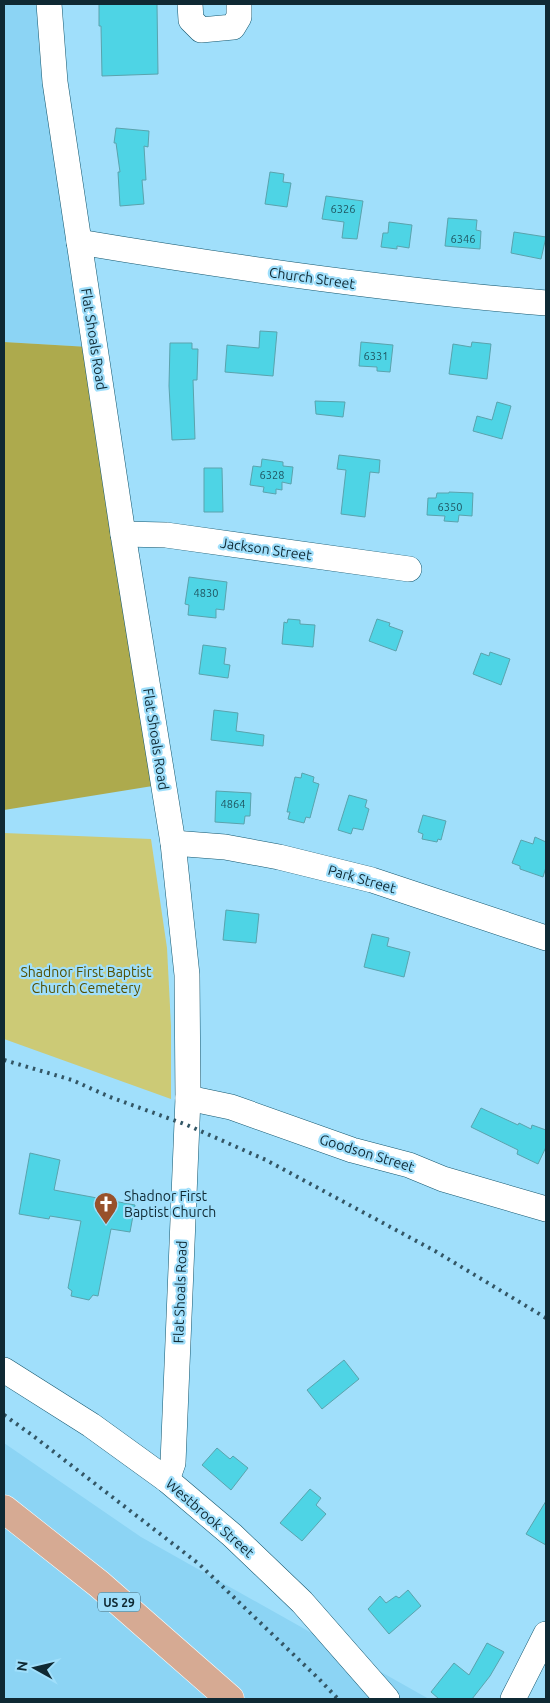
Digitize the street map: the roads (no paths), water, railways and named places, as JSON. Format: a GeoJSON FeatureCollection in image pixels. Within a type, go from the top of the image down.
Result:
{"type":"FeatureCollection","features":[{"type":"Feature","properties":{"kind":"main road","name":"US 29"},"geometry":{"type":"LineString","coordinates":[[4,1509],[99,1584],[230,1699]]}},
{"type":"Feature","properties":{"kind":"street","name":"Flat Shoals Road"},"geometry":{"type":"LineString","coordinates":[[49,4],[55,82],[123,534],[173,843],[187,975],[188,1098],[173,1463],[167,1480]]}},
{"type":"Feature","properties":{"kind":"street"},"geometry":{"type":"LineString","coordinates":[[190,4],[191,20],[201,30],[233,27],[239,17],[239,4]]}},
{"type":"Feature","properties":{"kind":"street","name":"Church Street"},"geometry":{"type":"LineString","coordinates":[[79,242],[166,257],[380,287],[546,302]]}},
{"type":"Feature","properties":{"kind":"street","name":"Jackson Street"},"geometry":{"type":"LineString","coordinates":[[123,534],[166,535],[409,570]]}},
{"type":"Feature","properties":{"kind":"street","name":"Park Street"},"geometry":{"type":"LineString","coordinates":[[173,843],[225,847],[278,857],[372,880],[546,938]]}},
{"type":"Feature","properties":{"kind":"street","name":"Goodson Street"},"geometry":{"type":"LineString","coordinates":[[188,1098],[230,1107],[352,1150],[409,1165],[443,1179],[546,1208]]}},
{"type":"Feature","properties":{"kind":"street","name":"Westbrook Street"},"geometry":{"type":"LineString","coordinates":[[4,1370],[91,1425],[167,1480],[232,1535],[302,1602],[387,1699]]}},
{"type":"Feature","properties":{"kind":"street"},"geometry":{"type":"LineString","coordinates":[[513,1699],[546,1634]]}},
{"type":"Feature","properties":{"kind":"railway"},"geometry":{"type":"LineString","coordinates":[[4,1060],[72,1080],[110,1097],[187,1125],[266,1160],[435,1251],[546,1318]]}},
{"type":"Feature","properties":{"kind":"railway"},"geometry":{"type":"LineString","coordinates":[[4,1415],[199,1564],[338,1699]]}},
{"type":"Feature","properties":{"kind":"place","name":"Shadnor First Baptist Church"},"geometry":{"type":"Point","coordinates":[106,1225]}},
{"type":"Feature","properties":{"kind":"park label","name":"Shadnor First Baptist Church Cemetery"},"geometry":{"type":"Point","coordinates":[86,980]}}]}
